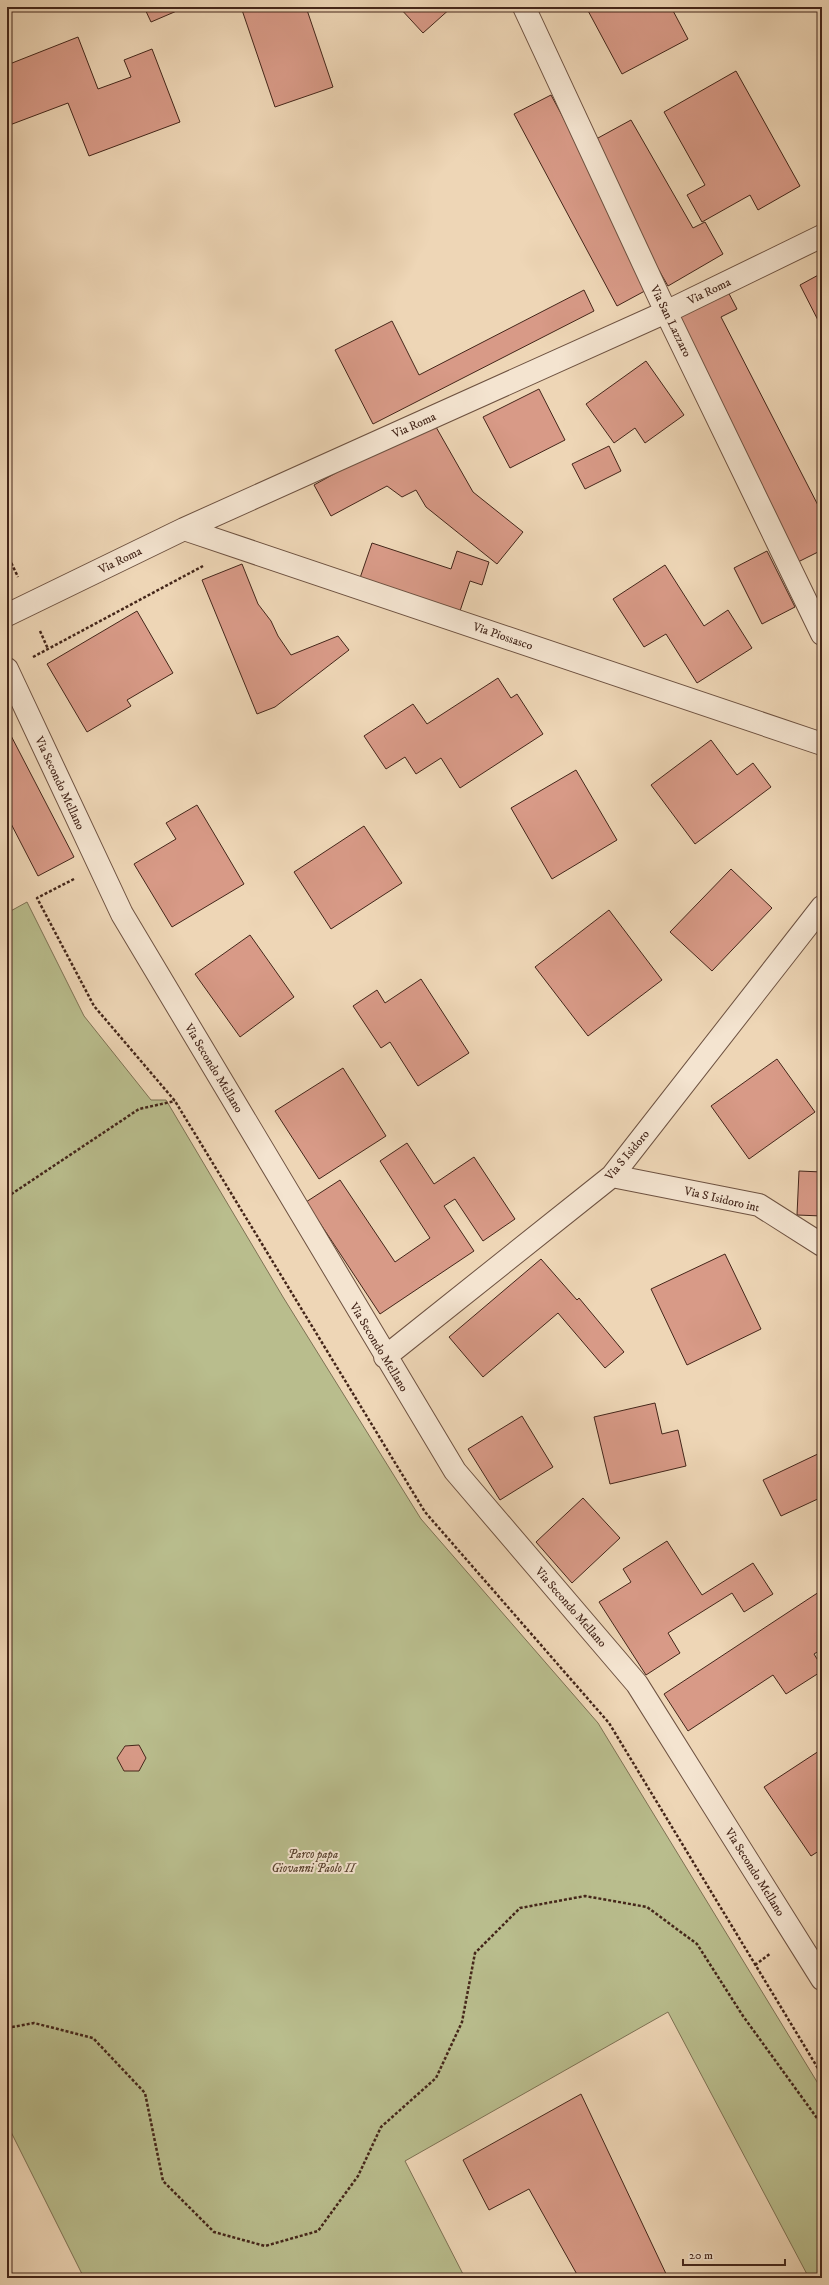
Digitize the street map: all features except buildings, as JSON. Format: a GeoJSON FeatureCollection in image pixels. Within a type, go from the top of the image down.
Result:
{"type":"FeatureCollection","features":[{"type":"Feature","properties":{"kind":"street","name":"Via San Lazzaro"},"geometry":{"type":"LineString","coordinates":[[524,7],[666,312],[822,634]]}},
{"type":"Feature","properties":{"kind":"street","name":"Via Roma"},"geometry":{"type":"LineString","coordinates":[[7,615],[184,529],[666,312],[822,236]]}},
{"type":"Feature","properties":{"kind":"street","name":"Via Piossasco"},"geometry":{"type":"LineString","coordinates":[[184,529],[822,744]]}},
{"type":"Feature","properties":{"kind":"street","name":"Via Secondo Mellano"},"geometry":{"type":"LineString","coordinates":[[7,670],[122,914],[385,1357],[455,1471],[637,1684],[822,1979]]}},
{"type":"Feature","properties":{"kind":"street","name":"Via S Isidoro"},"geometry":{"type":"LineString","coordinates":[[385,1357],[612,1176],[822,907]]}},
{"type":"Feature","properties":{"kind":"street","name":"Via S Isidoro int"},"geometry":{"type":"LineString","coordinates":[[612,1176],[759,1205],[822,1245]]}},
{"type":"Feature","properties":{"kind":"path"},"geometry":{"type":"LineString","coordinates":[[7,670],[209,563]]}},
{"type":"Feature","properties":{"kind":"path"},"geometry":{"type":"LineString","coordinates":[[7,1197],[139,1109],[175,1101]]}},
{"type":"Feature","properties":{"kind":"path"},"geometry":{"type":"LineString","coordinates":[[7,2028],[34,2024],[93,2038],[145,2093],[163,2181],[214,2232],[265,2246],[318,2231],[358,2176],[381,2127],[436,2078],[462,2022],[475,1953],[520,1908],[586,1896],[647,1907],[697,1944],[744,2016],[822,2124]]}},
{"type":"Feature","properties":{"kind":"green space","name":"Parco papa Giovanni Paolo II"},"geometry":{"type":"Polygon","coordinates":[[[27,902],[84,1016],[151,1100],[166,1100],[283,1297],[421,1519],[598,1723],[822,2090],[822,2278],[809,2278],[668,2012],[405,2161],[465,2278],[84,2278],[7,2124],[7,913],[27,902]]]}}]}
